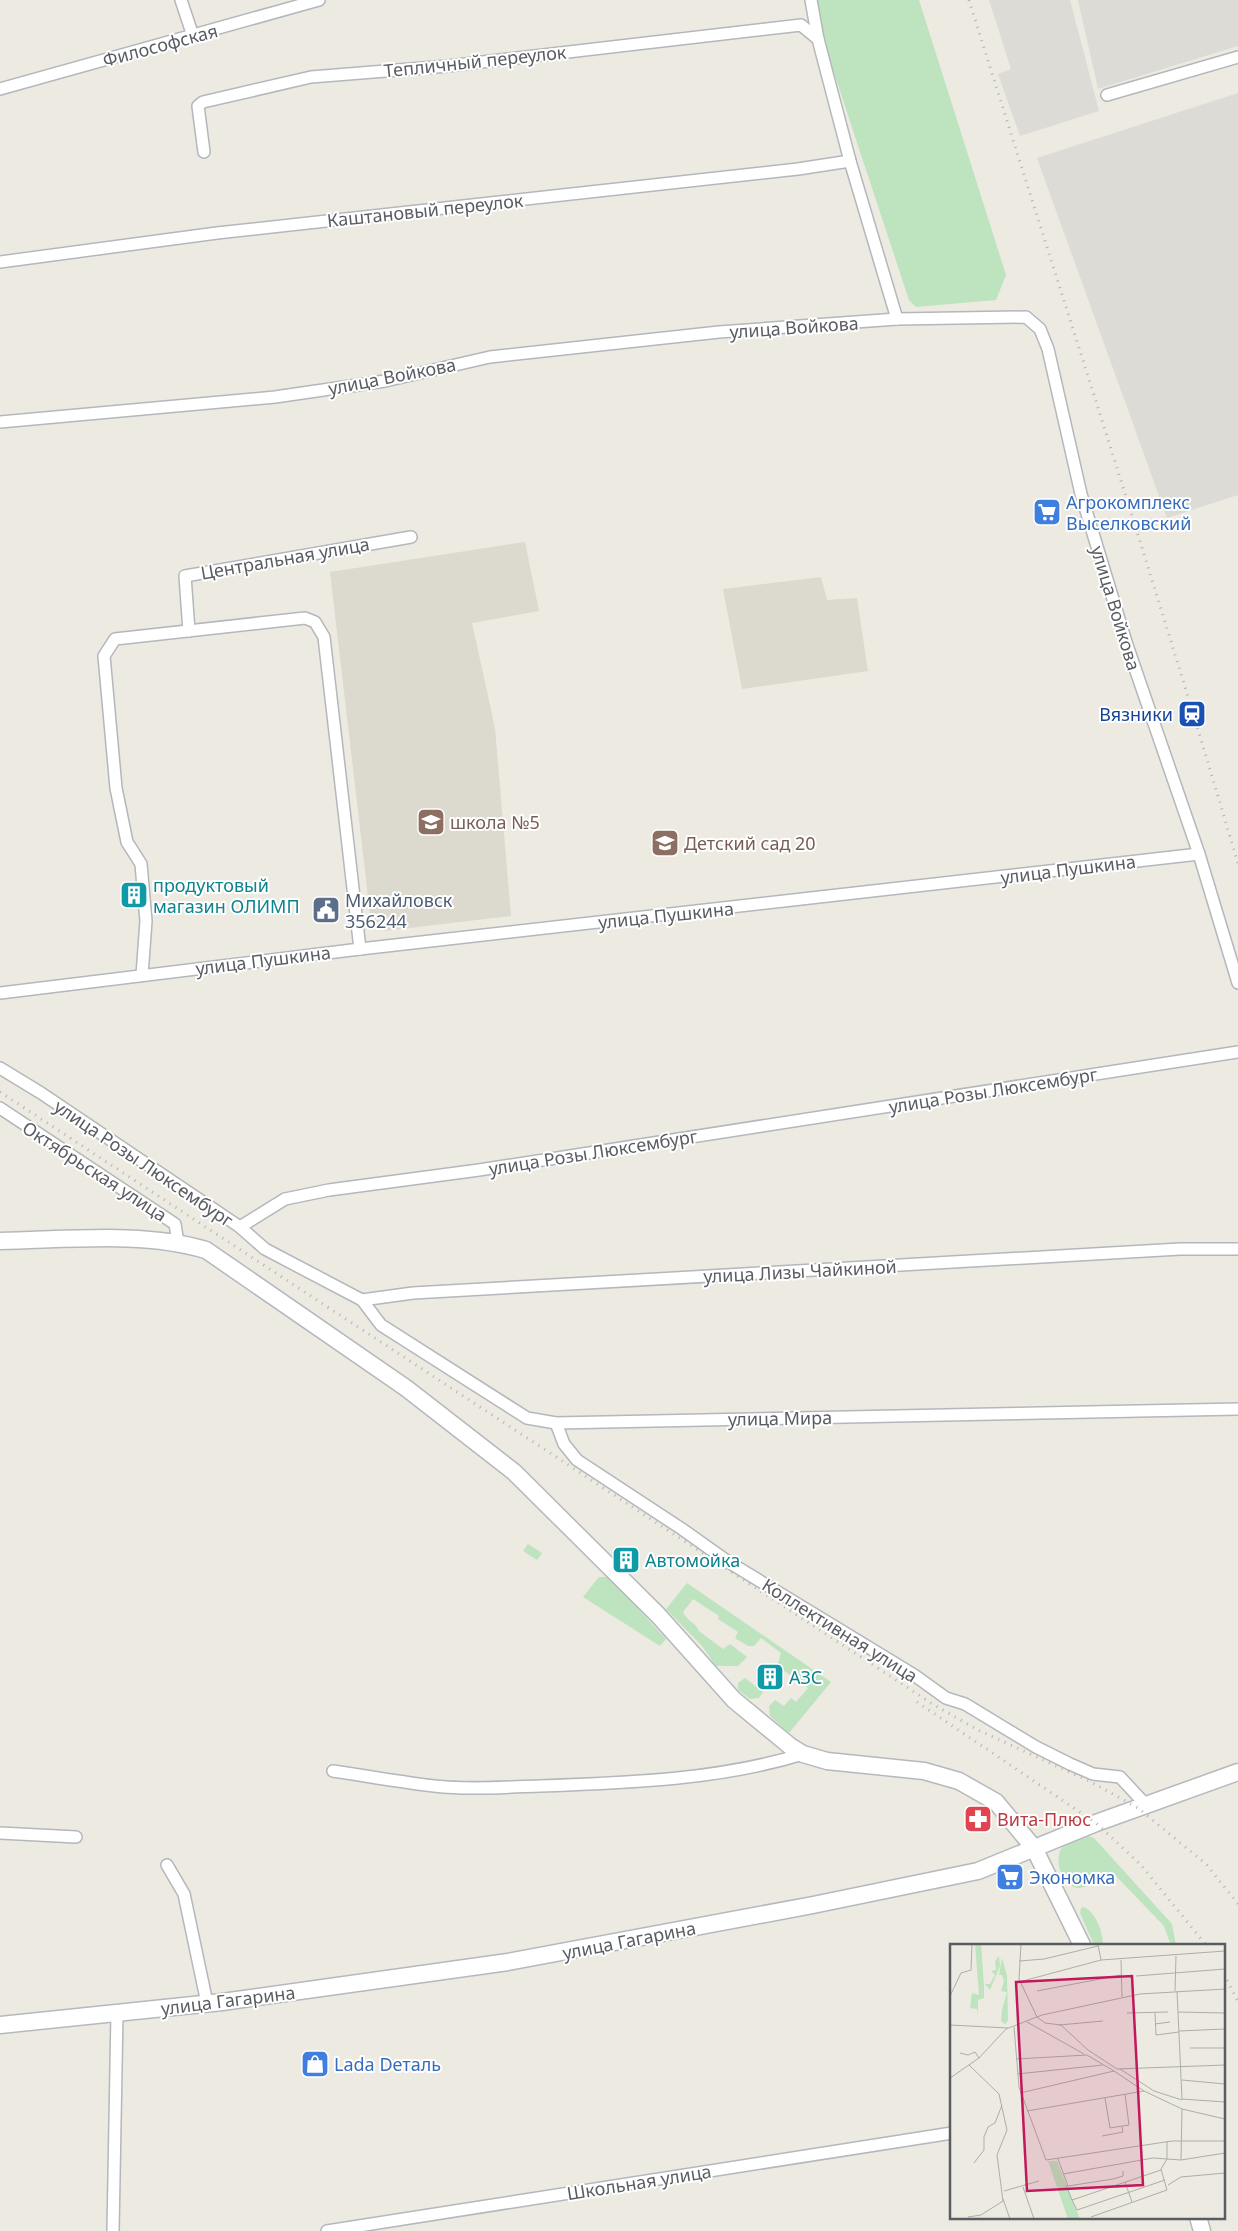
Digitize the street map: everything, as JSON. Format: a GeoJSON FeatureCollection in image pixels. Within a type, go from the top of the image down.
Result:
{"type":"FeatureCollection","features":[{"type":"Feature","properties":{"kind":"main road","name":"улица Розы Люксембург"},"geometry":{"type":"LineString","coordinates":[[0,1241],[130,1239],[178,1242],[206,1250],[406,1388],[514,1472],[658,1615],[734,1700],[790,1746],[803,1754],[827,1761],[924,1771],[959,1781],[996,1802],[1034,1848],[1082,1944]]}},
{"type":"Feature","properties":{"kind":"main road","name":"улица Гагарина"},"geometry":{"type":"LineString","coordinates":[[0,2025],[207,2003],[390,1980],[604,1944],[978,1871],[1146,1805],[1238,1772]]}},
{"type":"Feature","properties":{"kind":"main road"},"geometry":{"type":"LineString","coordinates":[[1198,2218],[1202,2231]]}},
{"type":"Feature","properties":{"kind":"street"},"geometry":{"type":"LineString","coordinates":[[181,0],[194,36]]}},
{"type":"Feature","properties":{"kind":"street","name":"Философская"},"geometry":{"type":"LineString","coordinates":[[0,89],[319,0]]}},
{"type":"Feature","properties":{"kind":"street"},"geometry":{"type":"LineString","coordinates":[[811,0],[818,39],[850,161],[897,319]]}},
{"type":"Feature","properties":{"kind":"street","name":"Тепличный переулок"},"geometry":{"type":"LineString","coordinates":[[204,152],[198,106],[203,102],[312,77],[448,66],[800,25],[818,39]]}},
{"type":"Feature","properties":{"kind":"street"},"geometry":{"type":"LineString","coordinates":[[1107,95],[1238,57]]}},
{"type":"Feature","properties":{"kind":"street","name":"Каштановый переулок"},"geometry":{"type":"LineString","coordinates":[[0,262],[216,233],[798,169],[850,161]]}},
{"type":"Feature","properties":{"kind":"street","name":"улица Войкова"},"geometry":{"type":"LineString","coordinates":[[0,422],[275,397],[385,380],[490,357],[719,332],[897,319],[1026,317],[1040,329],[1048,349],[1081,494],[1154,728],[1199,854]]}},
{"type":"Feature","properties":{"kind":"street","name":"Центральная улица"},"geometry":{"type":"LineString","coordinates":[[189,631],[185,576],[411,537]]}},
{"type":"Feature","properties":{"kind":"street"},"geometry":{"type":"LineString","coordinates":[[142,974],[146,920],[141,864],[127,842],[116,788],[104,656],[115,639],[305,618],[316,622],[324,637],[360,949]]}},
{"type":"Feature","properties":{"kind":"street"},"geometry":{"type":"LineString","coordinates":[[1199,854],[1238,982]]}},
{"type":"Feature","properties":{"kind":"street","name":"улица Пушкина"},"geometry":{"type":"LineString","coordinates":[[0,992],[142,974],[1199,854]]}},
{"type":"Feature","properties":{"kind":"street","name":"улица Розы Люксембург"},"geometry":{"type":"LineString","coordinates":[[0,1068],[50,1098],[240,1227],[285,1199],[329,1190],[479,1170],[1238,1052]]}},
{"type":"Feature","properties":{"kind":"street","name":"Октябрьская улица"},"geometry":{"type":"LineString","coordinates":[[0,1108],[93,1171],[162,1214],[175,1224],[178,1242]]}},
{"type":"Feature","properties":{"kind":"street"},"geometry":{"type":"LineString","coordinates":[[240,1227],[265,1249],[362,1300]]}},
{"type":"Feature","properties":{"kind":"street","name":"улица Лизы Чайкиной"},"geometry":{"type":"LineString","coordinates":[[362,1300],[413,1292],[1180,1249],[1238,1249]]}},
{"type":"Feature","properties":{"kind":"street","name":"улица Мира"},"geometry":{"type":"LineString","coordinates":[[362,1300],[381,1325],[527,1418],[556,1423],[1238,1409]]}},
{"type":"Feature","properties":{"kind":"street","name":"Коллективная улица"},"geometry":{"type":"LineString","coordinates":[[556,1423],[564,1444],[577,1460],[727,1561],[914,1675],[946,1698],[965,1704],[1036,1747],[1070,1764],[1093,1774],[1120,1777],[1146,1805]]}},
{"type":"Feature","properties":{"kind":"street"},"geometry":{"type":"LineString","coordinates":[[333,1771],[435,1786],[476,1788],[572,1785],[711,1776],[768,1765],[803,1754]]}},
{"type":"Feature","properties":{"kind":"street"},"geometry":{"type":"LineString","coordinates":[[0,1833],[76,1837]]}},
{"type":"Feature","properties":{"kind":"street"},"geometry":{"type":"LineString","coordinates":[[167,1865],[184,1894],[207,2003]]}},
{"type":"Feature","properties":{"kind":"street"},"geometry":{"type":"LineString","coordinates":[[113,2231],[117,2013]]}},
{"type":"Feature","properties":{"kind":"street","name":"Школьная улица"},"geometry":{"type":"LineString","coordinates":[[327,2231],[950,2133]]}},
{"type":"Feature","properties":{"kind":"shaded area"},"geometry":{"type":"Polygon","coordinates":[[[989,0],[1070,0],[1099,111],[1020,136],[998,74],[1011,69],[989,0]]]}},
{"type":"Feature","properties":{"kind":"shaded area"},"geometry":{"type":"Polygon","coordinates":[[[1078,0],[1238,0],[1238,46],[1098,89],[1078,0]]]}},
{"type":"Feature","properties":{"kind":"shaded area"},"geometry":{"type":"Polygon","coordinates":[[[1238,93],[1238,495],[1167,518],[1037,158],[1238,93]]]}},
{"type":"Feature","properties":{"kind":"shaded area","name":"школа №5"},"geometry":{"type":"Polygon","coordinates":[[[525,542],[539,611],[472,623],[495,728],[511,916],[384,931],[371,922],[330,572],[525,542]]]}},
{"type":"Feature","properties":{"kind":"shaded area"},"geometry":{"type":"Polygon","coordinates":[[[821,577],[827,600],[857,598],[868,671],[742,689],[723,589],[821,577]]]}},
{"type":"Feature","properties":{"kind":"green space"},"geometry":{"type":"Polygon","coordinates":[[[810,0],[919,0],[1006,275],[996,300],[916,307],[909,300],[810,0]]]}},
{"type":"Feature","properties":{"kind":"green space"},"geometry":{"type":"Polygon","coordinates":[[[528,1544],[542,1553],[537,1560],[523,1551],[528,1544]]]}},
{"type":"Feature","properties":{"kind":"green space"},"geometry":{"type":"Polygon","coordinates":[[[599,1577],[609,1577],[666,1639],[660,1646],[583,1597],[599,1577]]]}},
{"type":"Feature","properties":{"kind":"green space"},"geometry":{"type":"Polygon","coordinates":[[[687,1583],[831,1682],[789,1733],[770,1716],[769,1706],[775,1700],[784,1706],[791,1698],[796,1702],[808,1688],[779,1667],[778,1663],[781,1653],[761,1638],[754,1646],[748,1646],[735,1638],[738,1632],[718,1619],[719,1616],[693,1599],[683,1612],[699,1631],[723,1649],[730,1644],[747,1657],[738,1666],[716,1666],[702,1646],[666,1609],[687,1583]]]}},
{"type":"Feature","properties":{"kind":"green space"},"geometry":{"type":"Polygon","coordinates":[[[745,1678],[763,1692],[759,1698],[750,1699],[738,1690],[738,1683],[745,1678]]]}},
{"type":"Feature","properties":{"kind":"green space"},"geometry":{"type":"Polygon","coordinates":[[[1083,1834],[1094,1838],[1172,1924],[1176,1944],[1168,1944],[1170,1943],[1164,1926],[1114,1874],[1080,1888],[1069,1884],[1059,1867],[1059,1854],[1063,1846],[1083,1834]]]}},
{"type":"Feature","properties":{"kind":"green space"},"geometry":{"type":"Polygon","coordinates":[[[1084,1907],[1088,1910],[1098,1923],[1103,1944],[1094,1944],[1080,1913],[1081,1908],[1084,1907]]]}},
{"type":"Feature","properties":{"kind":"railway"},"geometry":{"type":"LineString","coordinates":[[969,0],[1139,539],[1238,864]]}},
{"type":"Feature","properties":{"kind":"railway"},"geometry":{"type":"LineString","coordinates":[[0,1092],[931,1703],[978,1730],[1091,1782],[1138,1808],[1206,1864],[1238,1904]]}},
{"type":"Feature","properties":{"kind":"railway"},"geometry":{"type":"LineString","coordinates":[[917,1702],[1096,1823],[1141,1865],[1205,1944]]}},
{"type":"Feature","properties":{"kind":"railway"},"geometry":{"type":"LineString","coordinates":[[1226,1978],[1238,2002]]}},
{"type":"Feature","properties":{"kind":"place","name":"Агрокомплекс Выселковский"},"geometry":{"type":"Point","coordinates":[1047,512]}},
{"type":"Feature","properties":{"kind":"place","name":"Вязники"},"geometry":{"type":"Point","coordinates":[1192,714]}},
{"type":"Feature","properties":{"kind":"place","name":"школа №5"},"geometry":{"type":"Point","coordinates":[431,822]}},
{"type":"Feature","properties":{"kind":"place","name":"Детский сад 20"},"geometry":{"type":"Point","coordinates":[665,843]}},
{"type":"Feature","properties":{"kind":"place","name":"продуктовый магазин ОЛИМП"},"geometry":{"type":"Point","coordinates":[134,895]}},
{"type":"Feature","properties":{"kind":"place","name":"Михайловск 356244"},"geometry":{"type":"Point","coordinates":[326,910]}},
{"type":"Feature","properties":{"kind":"place","name":"Автомойка"},"geometry":{"type":"Point","coordinates":[626,1560]}},
{"type":"Feature","properties":{"kind":"place","name":"АЗС"},"geometry":{"type":"Point","coordinates":[770,1677]}},
{"type":"Feature","properties":{"kind":"place","name":"Вита-Плюс"},"geometry":{"type":"Point","coordinates":[978,1819]}},
{"type":"Feature","properties":{"kind":"place","name":"Экономка"},"geometry":{"type":"Point","coordinates":[1010,1877]}},
{"type":"Feature","properties":{"kind":"place","name":"Lada Dеталь"},"geometry":{"type":"Point","coordinates":[315,2064]}}]}
